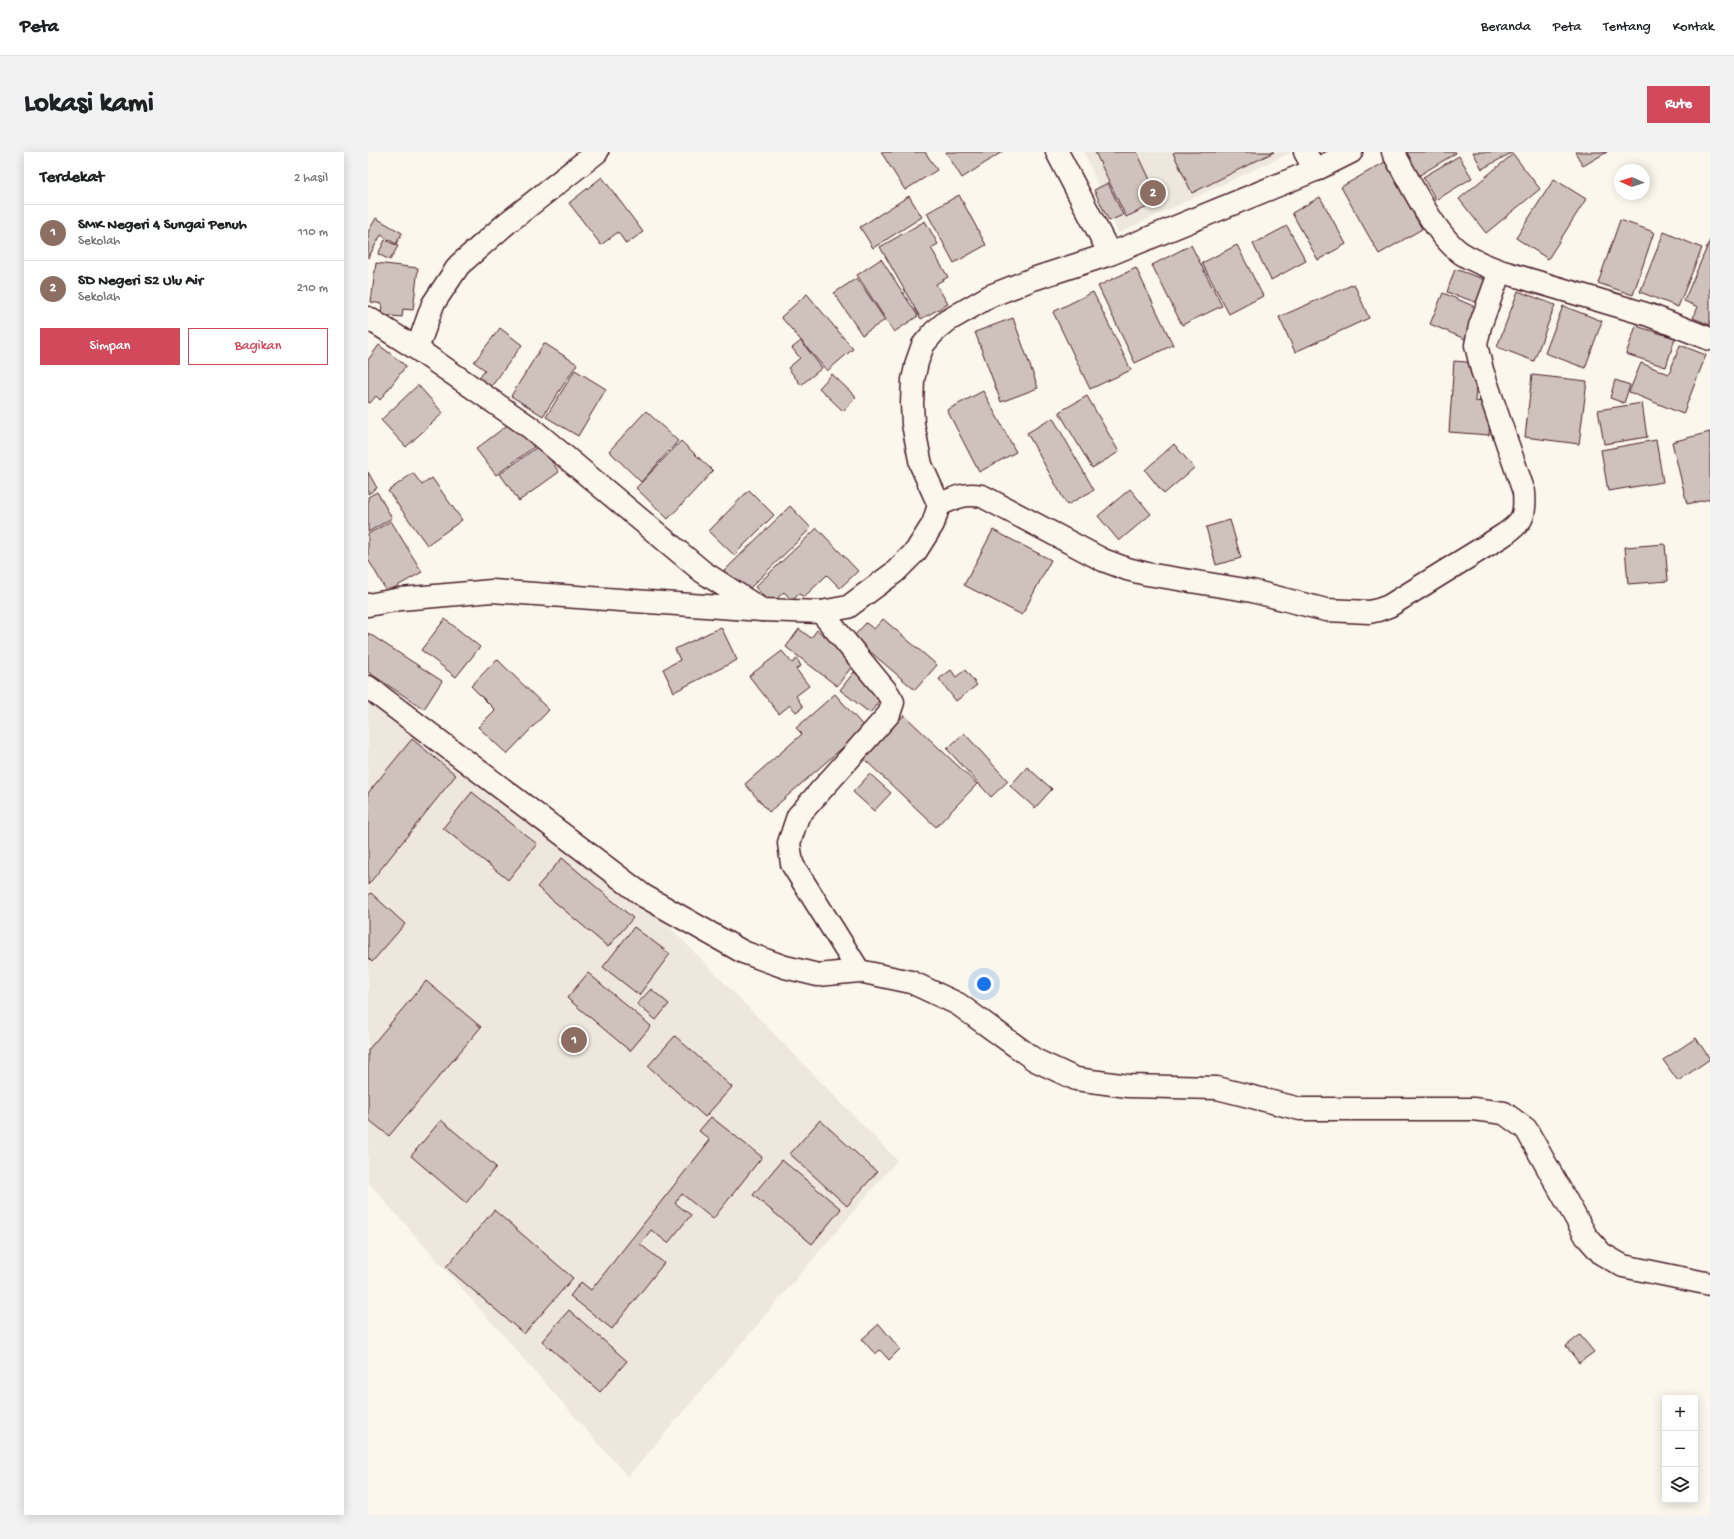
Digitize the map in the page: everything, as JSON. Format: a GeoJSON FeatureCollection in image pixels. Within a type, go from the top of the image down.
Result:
{"type":"FeatureCollection","features":[{"type":"Feature","properties":{"kind":"street"},"geometry":{"type":"LineString","coordinates":[[417,349],[434,304],[459,265],[506,223],[597,152]]}},
{"type":"Feature","properties":{"kind":"street"},"geometry":{"type":"LineString","coordinates":[[1056,152],[1110,254]]}},
{"type":"Feature","properties":{"kind":"street"},"geometry":{"type":"LineString","coordinates":[[368,605],[402,599],[492,591],[762,610],[821,612],[848,607],[895,572],[916,551],[933,524],[939,505],[922,465],[913,424],[913,380],[917,362],[923,345],[934,332],[947,322],[990,296],[1033,279],[1110,254],[1310,161],[1351,152]]}},
{"type":"Feature","properties":{"kind":"street"},"geometry":{"type":"LineString","coordinates":[[1393,152],[1429,215],[1443,236],[1461,253],[1479,263],[1500,271],[1649,315],[1710,339]]}},
{"type":"Feature","properties":{"kind":"street"},"geometry":{"type":"LineString","coordinates":[[939,505],[958,496],[969,494],[982,496],[1103,560],[1146,574],[1252,591],[1308,607],[1326,610],[1369,612],[1389,606],[1502,536],[1515,527],[1522,519],[1525,507],[1524,492],[1482,370],[1476,345],[1480,326],[1500,271]]}},
{"type":"Feature","properties":{"kind":"street"},"geometry":{"type":"LineString","coordinates":[[368,318],[417,349],[531,428],[703,572],[762,610]]}},
{"type":"Feature","properties":{"kind":"street"},"geometry":{"type":"LineString","coordinates":[[821,612],[887,692],[893,702],[889,714],[798,816],[789,843],[792,864],[859,971]]}},
{"type":"Feature","properties":{"kind":"street"},"geometry":{"type":"LineString","coordinates":[[368,687],[644,896],[743,952],[785,967],[818,974],[859,971],[911,982],[958,1004],[1035,1060],[1076,1079],[1128,1086],[1217,1088],[1300,1109],[1473,1109],[1504,1113],[1526,1129],[1586,1236],[1602,1254],[1623,1266],[1710,1284]]}},
{"type":"Feature","properties":{"kind":"shaded area"},"geometry":{"type":"Polygon","coordinates":[[[1084,152],[1292,152],[1118,233],[1084,152]]]}},
{"type":"Feature","properties":{"kind":"shaded area"},"geometry":{"type":"Polygon","coordinates":[[[368,700],[663,920],[897,1160],[628,1477],[368,1182],[368,700]]]}},
{"type":"Feature","properties":{"kind":"building"},"geometry":{"type":"Polygon","coordinates":[[[881,152],[925,152],[937,170],[905,190],[881,152]]]}},
{"type":"Feature","properties":{"kind":"building"},"geometry":{"type":"Polygon","coordinates":[[[946,152],[1002,152],[962,178],[946,152]]]}},
{"type":"Feature","properties":{"kind":"building"},"geometry":{"type":"Polygon","coordinates":[[[1095,152],[1137,152],[1160,201],[1126,217],[1095,152]]]}},
{"type":"Feature","properties":{"kind":"building"},"geometry":{"type":"Polygon","coordinates":[[[1274,152],[1192,193],[1173,153],[1274,152]]]}},
{"type":"Feature","properties":{"kind":"building"},"geometry":{"type":"Polygon","coordinates":[[[1398,152],[1456,152],[1456,153],[1413,179],[1398,152]]]}},
{"type":"Feature","properties":{"kind":"building"},"geometry":{"type":"Polygon","coordinates":[[[1473,152],[1513,152],[1482,169],[1473,152]]]}},
{"type":"Feature","properties":{"kind":"building"},"geometry":{"type":"Polygon","coordinates":[[[1575,152],[1607,152],[1583,166],[1575,152]]]}},
{"type":"Feature","properties":{"kind":"building"},"geometry":{"type":"Polygon","coordinates":[[[1513,154],[1540,189],[1486,233],[1459,199],[1513,154]]]}},
{"type":"Feature","properties":{"kind":"building"},"geometry":{"type":"Polygon","coordinates":[[[1459,156],[1472,178],[1436,200],[1423,177],[1459,156]]]}},
{"type":"Feature","properties":{"kind":"building"},"geometry":{"type":"Polygon","coordinates":[[[1385,162],[1422,229],[1379,254],[1341,187],[1385,162]]]}},
{"type":"Feature","properties":{"kind":"building"},"geometry":{"type":"Polygon","coordinates":[[[602,177],[643,232],[626,244],[618,232],[601,245],[569,203],[602,177]]]}},
{"type":"Feature","properties":{"kind":"building"},"geometry":{"type":"Polygon","coordinates":[[[1554,179],[1586,199],[1548,259],[1516,238],[1554,179]]]}},
{"type":"Feature","properties":{"kind":"building"},"geometry":{"type":"Polygon","coordinates":[[[1108,183],[1123,215],[1109,221],[1094,190],[1108,183]]]}},
{"type":"Feature","properties":{"kind":"building"},"geometry":{"type":"Polygon","coordinates":[[[959,195],[986,245],[954,263],[927,213],[959,195]]]}},
{"type":"Feature","properties":{"kind":"building"},"geometry":{"type":"Polygon","coordinates":[[[909,196],[922,217],[873,248],[860,227],[909,196]]]}},
{"type":"Feature","properties":{"kind":"building"},"geometry":{"type":"Polygon","coordinates":[[[1320,197],[1346,244],[1318,260],[1292,213],[1320,197]]]}},
{"type":"Feature","properties":{"kind":"building"},"geometry":{"type":"Polygon","coordinates":[[[376,218],[402,233],[396,244],[381,235],[368,258],[368,232],[376,218]]]}},
{"type":"Feature","properties":{"kind":"building"},"geometry":{"type":"Polygon","coordinates":[[[1620,220],[1654,232],[1633,295],[1598,283],[1620,220]]]}},
{"type":"Feature","properties":{"kind":"building"},"geometry":{"type":"Polygon","coordinates":[[[925,221],[938,244],[931,248],[948,277],[936,284],[948,304],[921,319],[880,247],[925,221]]]}},
{"type":"Feature","properties":{"kind":"building"},"geometry":{"type":"Polygon","coordinates":[[[1287,226],[1306,261],[1271,280],[1253,244],[1287,226]]]}},
{"type":"Feature","properties":{"kind":"building"},"geometry":{"type":"Polygon","coordinates":[[[1664,232],[1702,248],[1678,307],[1640,292],[1664,232]]]}},
{"type":"Feature","properties":{"kind":"building"},"geometry":{"type":"Polygon","coordinates":[[[385,240],[398,246],[390,260],[378,254],[385,240]]]}},
{"type":"Feature","properties":{"kind":"building"},"geometry":{"type":"Polygon","coordinates":[[[1710,240],[1710,325],[1693,318],[1698,307],[1684,301],[1710,240]]]}},
{"type":"Feature","properties":{"kind":"building"},"geometry":{"type":"Polygon","coordinates":[[[1191,245],[1222,306],[1182,325],[1152,265],[1191,245]]]}},
{"type":"Feature","properties":{"kind":"building"},"geometry":{"type":"Polygon","coordinates":[[[1237,245],[1263,296],[1229,314],[1202,263],[1237,245]]]}},
{"type":"Feature","properties":{"kind":"building"},"geometry":{"type":"Polygon","coordinates":[[[881,259],[918,316],[894,332],[857,275],[881,259]]]}},
{"type":"Feature","properties":{"kind":"building"},"geometry":{"type":"Polygon","coordinates":[[[376,263],[418,268],[413,310],[403,309],[402,317],[381,315],[382,304],[371,302],[376,263]]]}},
{"type":"Feature","properties":{"kind":"building"},"geometry":{"type":"Polygon","coordinates":[[[1136,268],[1173,345],[1135,363],[1098,286],[1136,268]]]}},
{"type":"Feature","properties":{"kind":"building"},"geometry":{"type":"Polygon","coordinates":[[[1455,269],[1489,281],[1481,304],[1447,292],[1455,269]]]}},
{"type":"Feature","properties":{"kind":"building"},"geometry":{"type":"Polygon","coordinates":[[[857,278],[885,320],[862,335],[834,293],[857,278]]]}},
{"type":"Feature","properties":{"kind":"building"},"geometry":{"type":"Polygon","coordinates":[[[1354,284],[1369,318],[1295,352],[1279,317],[1354,284]]]}},
{"type":"Feature","properties":{"kind":"building"},"geometry":{"type":"Polygon","coordinates":[[[1518,291],[1555,305],[1534,361],[1497,347],[1518,291]]]}},
{"type":"Feature","properties":{"kind":"building"},"geometry":{"type":"Polygon","coordinates":[[[1093,292],[1131,370],[1090,389],[1053,312],[1093,292]]]}},
{"type":"Feature","properties":{"kind":"building"},"geometry":{"type":"Polygon","coordinates":[[[1443,293],[1478,308],[1465,339],[1430,324],[1443,293]]]}},
{"type":"Feature","properties":{"kind":"building"},"geometry":{"type":"Polygon","coordinates":[[[807,294],[853,349],[827,371],[781,317],[807,294]]]}},
{"type":"Feature","properties":{"kind":"building"},"geometry":{"type":"Polygon","coordinates":[[[1563,306],[1602,321],[1585,368],[1545,353],[1563,306]]]}},
{"type":"Feature","properties":{"kind":"building"},"geometry":{"type":"Polygon","coordinates":[[[1013,318],[1038,388],[1001,402],[975,332],[1013,318]]]}},
{"type":"Feature","properties":{"kind":"building"},"geometry":{"type":"Polygon","coordinates":[[[1636,326],[1675,338],[1666,367],[1626,354],[1636,326]]]}},
{"type":"Feature","properties":{"kind":"building"},"geometry":{"type":"Polygon","coordinates":[[[500,328],[522,345],[488,391],[476,383],[485,370],[474,362],[500,328]]]}},
{"type":"Feature","properties":{"kind":"building"},"geometry":{"type":"Polygon","coordinates":[[[801,341],[822,368],[801,385],[788,368],[800,358],[792,348],[801,341]]]}},
{"type":"Feature","properties":{"kind":"building"},"geometry":{"type":"Polygon","coordinates":[[[544,343],[577,364],[543,416],[511,396],[544,343]]]}},
{"type":"Feature","properties":{"kind":"building"},"geometry":{"type":"Polygon","coordinates":[[[379,345],[406,366],[380,400],[376,396],[370,403],[368,402],[368,360],[379,345]]]}},
{"type":"Feature","properties":{"kind":"building"},"geometry":{"type":"Polygon","coordinates":[[[1680,345],[1706,355],[1683,414],[1629,392],[1641,363],[1669,374],[1680,345]]]}},
{"type":"Feature","properties":{"kind":"building"},"geometry":{"type":"Polygon","coordinates":[[[1454,361],[1478,363],[1475,401],[1491,403],[1489,435],[1449,432],[1454,361]]]}},
{"type":"Feature","properties":{"kind":"building"},"geometry":{"type":"Polygon","coordinates":[[[575,370],[606,389],[578,436],[546,417],[575,370]]]}},
{"type":"Feature","properties":{"kind":"building"},"geometry":{"type":"Polygon","coordinates":[[[832,374],[856,397],[843,411],[819,388],[832,374]]]}},
{"type":"Feature","properties":{"kind":"building"},"geometry":{"type":"Polygon","coordinates":[[[1532,375],[1587,381],[1579,444],[1525,437],[1532,375]]]}},
{"type":"Feature","properties":{"kind":"building"},"geometry":{"type":"Polygon","coordinates":[[[1615,380],[1630,385],[1624,403],[1610,398],[1615,380]]]}},
{"type":"Feature","properties":{"kind":"building"},"geometry":{"type":"Polygon","coordinates":[[[418,385],[443,413],[406,447],[381,420],[418,385]]]}},
{"type":"Feature","properties":{"kind":"building"},"geometry":{"type":"Polygon","coordinates":[[[983,391],[1016,452],[979,472],[947,410],[983,391]]]}},
{"type":"Feature","properties":{"kind":"building"},"geometry":{"type":"Polygon","coordinates":[[[1087,396],[1119,452],[1092,468],[1059,412],[1087,396]]]}},
{"type":"Feature","properties":{"kind":"building"},"geometry":{"type":"Polygon","coordinates":[[[1642,403],[1647,437],[1604,444],[1598,410],[1642,403]]]}},
{"type":"Feature","properties":{"kind":"building"},"geometry":{"type":"Polygon","coordinates":[[[646,411],[678,441],[641,482],[609,451],[646,411]]]}},
{"type":"Feature","properties":{"kind":"building"},"geometry":{"type":"Polygon","coordinates":[[[1053,418],[1094,490],[1067,505],[1027,433],[1053,418]]]}},
{"type":"Feature","properties":{"kind":"building"},"geometry":{"type":"Polygon","coordinates":[[[514,420],[534,447],[496,475],[476,449],[514,420]]]}},
{"type":"Feature","properties":{"kind":"building"},"geometry":{"type":"Polygon","coordinates":[[[1710,432],[1710,499],[1687,504],[1672,442],[1710,432]]]}},
{"type":"Feature","properties":{"kind":"building"},"geometry":{"type":"Polygon","coordinates":[[[1656,440],[1663,482],[1608,491],[1601,450],[1656,440]]]}},
{"type":"Feature","properties":{"kind":"building"},"geometry":{"type":"Polygon","coordinates":[[[681,441],[713,471],[668,519],[636,488],[681,441]]]}},
{"type":"Feature","properties":{"kind":"building"},"geometry":{"type":"Polygon","coordinates":[[[1174,444],[1194,468],[1164,494],[1145,470],[1174,444]]]}},
{"type":"Feature","properties":{"kind":"building"},"geometry":{"type":"Polygon","coordinates":[[[540,445],[559,472],[519,501],[500,474],[540,445]]]}},
{"type":"Feature","properties":{"kind":"building"},"geometry":{"type":"Polygon","coordinates":[[[368,472],[377,488],[368,494],[368,472]]]}},
{"type":"Feature","properties":{"kind":"building"},"geometry":{"type":"Polygon","coordinates":[[[413,473],[422,485],[432,478],[462,520],[427,545],[388,491],[413,473]]]}},
{"type":"Feature","properties":{"kind":"building"},"geometry":{"type":"Polygon","coordinates":[[[1130,489],[1151,514],[1119,541],[1098,516],[1130,489]]]}},
{"type":"Feature","properties":{"kind":"building"},"geometry":{"type":"Polygon","coordinates":[[[749,490],[774,515],[734,555],[709,531],[749,490]]]}},
{"type":"Feature","properties":{"kind":"building"},"geometry":{"type":"Polygon","coordinates":[[[377,492],[392,518],[368,532],[368,497],[377,492]]]}},
{"type":"Feature","properties":{"kind":"building"},"geometry":{"type":"Polygon","coordinates":[[[790,506],[811,528],[749,589],[745,585],[740,591],[722,573],[790,506]]]}},
{"type":"Feature","properties":{"kind":"building"},"geometry":{"type":"Polygon","coordinates":[[[1230,520],[1241,558],[1216,565],[1206,527],[1230,520]]]}},
{"type":"Feature","properties":{"kind":"building"},"geometry":{"type":"Polygon","coordinates":[[[391,521],[422,572],[387,592],[368,559],[368,534],[391,521]]]}},
{"type":"Feature","properties":{"kind":"building"},"geometry":{"type":"Polygon","coordinates":[[[817,528],[858,571],[840,588],[827,575],[804,597],[799,594],[792,601],[784,592],[771,604],[755,587],[817,528]]]}},
{"type":"Feature","properties":{"kind":"building"},"geometry":{"type":"Polygon","coordinates":[[[993,530],[1051,560],[1022,615],[964,585],[993,530]]]}},
{"type":"Feature","properties":{"kind":"building"},"geometry":{"type":"Polygon","coordinates":[[[1665,544],[1668,581],[1628,584],[1625,547],[1665,544]]]}},
{"type":"Feature","properties":{"kind":"building"},"geometry":{"type":"Polygon","coordinates":[[[445,619],[480,647],[456,677],[421,650],[445,619]]]}},
{"type":"Feature","properties":{"kind":"building"},"geometry":{"type":"Polygon","coordinates":[[[883,619],[937,665],[915,690],[853,637],[866,623],[874,629],[883,619]]]}},
{"type":"Feature","properties":{"kind":"building"},"geometry":{"type":"Polygon","coordinates":[[[721,627],[737,660],[674,692],[663,669],[680,660],[675,649],[721,627]]]}},
{"type":"Feature","properties":{"kind":"building"},"geometry":{"type":"Polygon","coordinates":[[[799,629],[811,638],[817,630],[856,661],[837,686],[786,647],[799,629]]]}},
{"type":"Feature","properties":{"kind":"building"},"geometry":{"type":"Polygon","coordinates":[[[368,633],[442,681],[424,709],[368,672],[368,633]]]}},
{"type":"Feature","properties":{"kind":"building"},"geometry":{"type":"Polygon","coordinates":[[[782,651],[792,663],[797,659],[801,666],[796,669],[809,686],[796,696],[803,707],[796,712],[790,705],[779,714],[749,676],[782,651]]]}},
{"type":"Feature","properties":{"kind":"building"},"geometry":{"type":"Polygon","coordinates":[[[497,659],[549,710],[507,754],[478,727],[495,710],[471,686],[497,659]]]}},
{"type":"Feature","properties":{"kind":"building"},"geometry":{"type":"Polygon","coordinates":[[[951,670],[956,677],[965,670],[977,685],[956,701],[939,679],[951,670]]]}},
{"type":"Feature","properties":{"kind":"building"},"geometry":{"type":"Polygon","coordinates":[[[854,672],[884,695],[870,713],[840,690],[854,672]]]}},
{"type":"Feature","properties":{"kind":"building"},"geometry":{"type":"Polygon","coordinates":[[[835,694],[865,728],[769,812],[745,784],[802,734],[796,728],[835,694]]]}},
{"type":"Feature","properties":{"kind":"building"},"geometry":{"type":"Polygon","coordinates":[[[904,715],[977,784],[936,827],[864,759],[904,715]]]}},
{"type":"Feature","properties":{"kind":"building"},"geometry":{"type":"Polygon","coordinates":[[[964,733],[1008,781],[991,797],[947,749],[964,733]]]}},
{"type":"Feature","properties":{"kind":"building"},"geometry":{"type":"Polygon","coordinates":[[[412,739],[456,775],[368,885],[368,793],[412,739]]]}},
{"type":"Feature","properties":{"kind":"building"},"geometry":{"type":"Polygon","coordinates":[[[1027,767],[1052,789],[1035,808],[1010,786],[1027,767]]]}},
{"type":"Feature","properties":{"kind":"building"},"geometry":{"type":"Polygon","coordinates":[[[870,774],[891,793],[874,811],[853,792],[870,774]]]}},
{"type":"Feature","properties":{"kind":"building"},"geometry":{"type":"Polygon","coordinates":[[[472,792],[537,844],[508,880],[443,828],[472,792]]]}},
{"type":"Feature","properties":{"kind":"building"},"geometry":{"type":"Polygon","coordinates":[[[562,858],[633,918],[608,947],[537,887],[562,858]]]}},
{"type":"Feature","properties":{"kind":"building"},"geometry":{"type":"Polygon","coordinates":[[[371,893],[405,924],[372,962],[368,958],[368,896],[371,893]]]}},
{"type":"Feature","properties":{"kind":"building"},"geometry":{"type":"Polygon","coordinates":[[[634,927],[670,954],[639,995],[603,967],[634,927]]]}},
{"type":"Feature","properties":{"kind":"building"},"geometry":{"type":"Polygon","coordinates":[[[588,973],[651,1026],[630,1051],[567,998],[588,973]]]}},
{"type":"Feature","properties":{"kind":"building"},"geometry":{"type":"Polygon","coordinates":[[[426,981],[481,1027],[389,1136],[368,1119],[368,1050],[426,981]]]}},
{"type":"Feature","properties":{"kind":"building"},"geometry":{"type":"Polygon","coordinates":[[[651,989],[669,1004],[656,1020],[637,1004],[651,989]]]}},
{"type":"Feature","properties":{"kind":"building"},"geometry":{"type":"Polygon","coordinates":[[[675,1036],[732,1087],[705,1117],[648,1066],[675,1036]]]}},
{"type":"Feature","properties":{"kind":"building"},"geometry":{"type":"Polygon","coordinates":[[[1696,1038],[1710,1059],[1678,1081],[1663,1060],[1696,1038]]]}},
{"type":"Feature","properties":{"kind":"building"},"geometry":{"type":"Polygon","coordinates":[[[711,1117],[762,1157],[713,1219],[682,1194],[675,1203],[691,1215],[668,1243],[651,1230],[640,1244],[664,1263],[612,1329],[570,1296],[581,1282],[591,1290],[710,1140],[699,1131],[711,1117]]]}},
{"type":"Feature","properties":{"kind":"building"},"geometry":{"type":"Polygon","coordinates":[[[441,1120],[496,1167],[466,1203],[411,1156],[441,1120]]]}},
{"type":"Feature","properties":{"kind":"building"},"geometry":{"type":"Polygon","coordinates":[[[820,1120],[877,1172],[847,1206],[790,1154],[820,1120]]]}},
{"type":"Feature","properties":{"kind":"building"},"geometry":{"type":"Polygon","coordinates":[[[782,1160],[841,1209],[812,1244],[753,1195],[782,1160]]]}},
{"type":"Feature","properties":{"kind":"building"},"geometry":{"type":"Polygon","coordinates":[[[494,1210],[573,1278],[524,1334],[446,1267],[494,1210]]]}},
{"type":"Feature","properties":{"kind":"building"},"geometry":{"type":"Polygon","coordinates":[[[569,1310],[627,1361],[600,1392],[542,1341],[569,1310]]]}},
{"type":"Feature","properties":{"kind":"building"},"geometry":{"type":"Polygon","coordinates":[[[879,1324],[900,1349],[889,1360],[880,1350],[875,1354],[862,1339],[879,1324]]]}},
{"type":"Feature","properties":{"kind":"building"},"geometry":{"type":"Polygon","coordinates":[[[1580,1335],[1594,1352],[1579,1363],[1566,1346],[1580,1335]]]}},
{"type":"Feature","properties":{"kind":"place","name":"SD Negeri 52 Ulu Air"},"geometry":{"type":"Point","coordinates":[1153,193]}},
{"type":"Feature","properties":{"kind":"place","name":"SMK Negeri 4 Sungai Penuh"},"geometry":{"type":"Point","coordinates":[574,1040]}}]}
